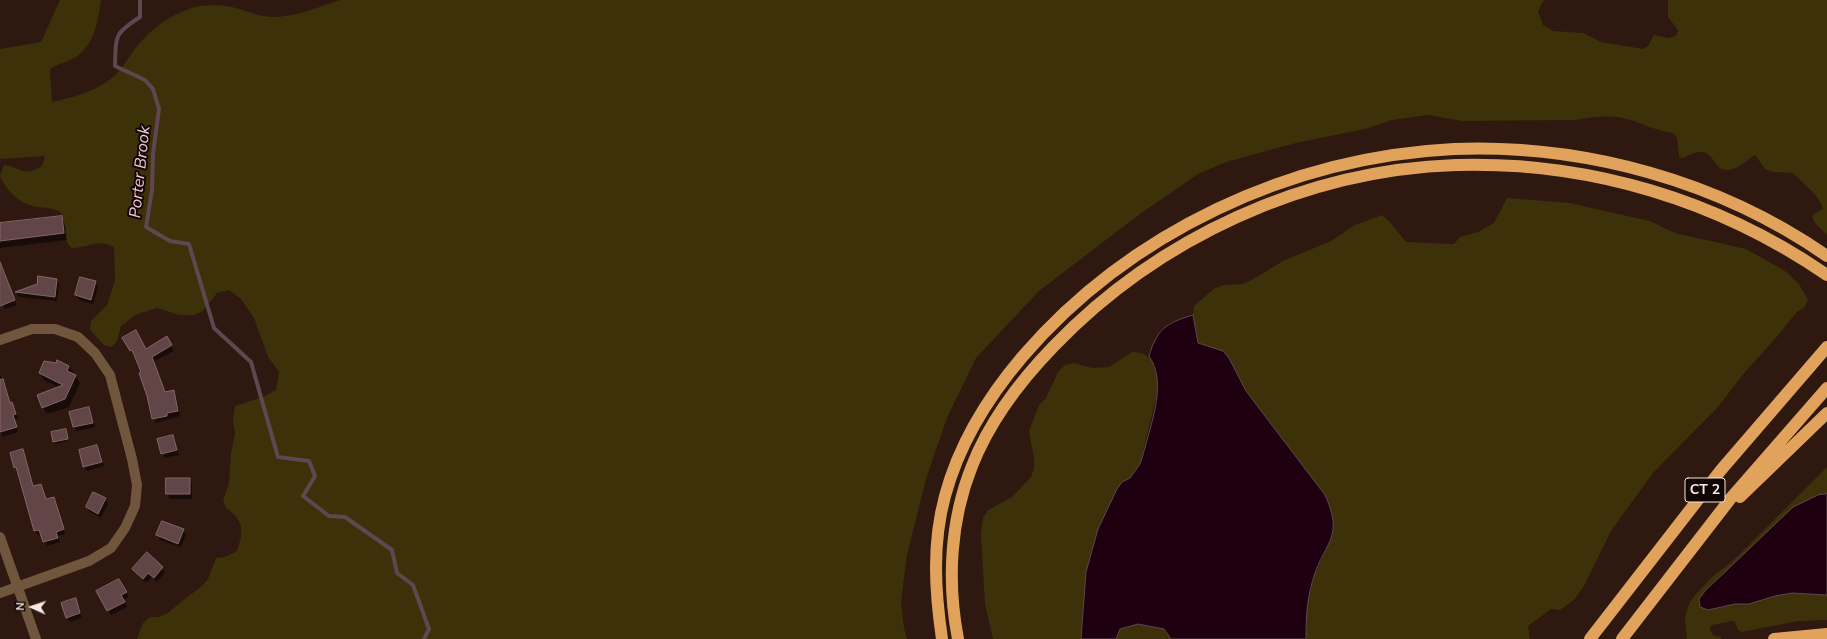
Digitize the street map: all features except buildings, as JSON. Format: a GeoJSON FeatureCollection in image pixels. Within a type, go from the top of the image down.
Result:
{"type":"FeatureCollection","features":[{"type":"Feature","properties":{"kind":"highway"},"geometry":{"type":"LineString","coordinates":[[942,639],[936,579],[937,548],[941,511],[958,458],[974,425],[988,402],[1013,368],[1038,339],[1079,300],[1155,244],[1181,227],[1224,206],[1273,186],[1315,172],[1376,158],[1455,149],[1540,152],[1606,162],[1691,186],[1768,220],[1826,255]]}},
{"type":"Feature","properties":{"kind":"highway"},"geometry":{"type":"LineString","coordinates":[[958,639],[952,583],[952,551],[956,523],[971,468],[982,443],[1000,411],[1044,357],[1082,318],[1113,293],[1148,267],[1185,244],[1246,213],[1319,187],[1379,173],[1458,165],[1530,167],[1604,177],[1646,188],[1684,201],[1754,231],[1827,275]]}},
{"type":"Feature","properties":{"kind":"highway","name":"CT 2"},"geometry":{"type":"LineString","coordinates":[[1590,639],[1717,475],[1827,347]]}},
{"type":"Feature","properties":{"kind":"highway","name":"CT 2"},"geometry":{"type":"LineString","coordinates":[[1622,639],[1702,534],[1761,462],[1827,388]]}},
{"type":"Feature","properties":{"kind":"highway"},"geometry":{"type":"LineString","coordinates":[[1702,534],[1827,413]]}},
{"type":"Feature","properties":{"kind":"highway"},"geometry":{"type":"LineString","coordinates":[[1774,639],[1827,634]]}},
{"type":"Feature","properties":{"kind":"street"},"geometry":{"type":"LineString","coordinates":[[0,340],[32,329],[55,330],[78,337],[95,353],[110,376],[132,459],[137,485],[135,506],[125,528],[111,548],[89,561],[0,593]]}},
{"type":"Feature","properties":{"kind":"street"},"geometry":{"type":"LineString","coordinates":[[0,537],[36,639]]}},
{"type":"Feature","properties":{"kind":"shaded area"},"geometry":{"type":"Polygon","coordinates":[[[60,0],[101,0],[97,24],[88,46],[76,57],[50,69],[52,102],[82,94],[103,84],[118,72],[143,39],[155,28],[174,15],[195,7],[209,5],[237,8],[261,16],[281,17],[340,0],[1544,0],[1538,11],[1543,25],[1553,31],[1583,33],[1601,42],[1643,49],[1648,46],[1654,35],[1669,38],[1676,36],[1678,30],[1668,17],[1668,0],[1827,0],[1827,235],[1814,222],[1812,215],[1823,209],[1821,203],[1818,198],[1793,173],[1773,172],[1765,169],[1755,155],[1739,166],[1728,170],[1722,169],[1711,157],[1702,152],[1694,153],[1683,158],[1679,157],[1677,138],[1673,133],[1628,119],[1616,117],[1593,117],[1576,120],[1462,121],[1428,115],[1392,120],[1365,129],[1296,143],[1226,162],[1198,174],[1140,214],[1039,291],[976,358],[947,418],[926,479],[907,555],[901,602],[904,628],[907,639],[137,639],[143,623],[150,617],[159,617],[168,613],[202,586],[208,579],[216,558],[225,557],[237,551],[241,537],[241,526],[236,516],[226,508],[223,501],[229,483],[231,453],[235,433],[233,419],[235,406],[263,397],[276,390],[279,372],[268,357],[254,318],[241,299],[229,290],[217,293],[203,311],[194,315],[179,315],[157,308],[135,315],[121,326],[117,341],[112,347],[104,345],[90,330],[91,321],[107,305],[115,280],[114,247],[108,244],[98,243],[72,248],[67,241],[61,213],[52,209],[37,207],[19,200],[6,187],[0,176],[4,165],[22,171],[30,171],[42,166],[45,156],[0,159],[0,49],[41,42],[60,0]]]}},
{"type":"Feature","properties":{"kind":"shaded area"},"geometry":{"type":"Polygon","coordinates":[[[1507,198],[1570,203],[1650,221],[1675,233],[1746,249],[1785,271],[1799,284],[1808,300],[1804,308],[1797,312],[1745,372],[1717,408],[1653,473],[1611,531],[1584,586],[1574,600],[1560,610],[1551,609],[1528,626],[1530,639],[1306,639],[1306,607],[1315,574],[1331,539],[1296,459],[1246,391],[1229,358],[1214,348],[1198,343],[1193,315],[1194,306],[1215,288],[1224,285],[1242,284],[1250,281],[1283,261],[1331,241],[1355,225],[1382,215],[1389,221],[1406,242],[1454,244],[1460,237],[1478,232],[1494,223],[1507,198]]]}},
{"type":"Feature","properties":{"kind":"shaded area"},"geometry":{"type":"Polygon","coordinates":[[[1193,315],[1198,343],[1223,351],[1229,358],[1246,391],[1325,495],[1330,509],[1333,520],[1333,530],[1328,546],[1314,576],[1310,592],[1307,607],[1306,639],[1171,639],[1164,629],[1138,624],[1120,629],[1116,639],[1081,639],[1086,572],[1098,529],[1117,489],[1122,482],[1130,478],[1140,464],[1153,418],[1156,405],[1157,379],[1149,356],[1152,347],[1159,333],[1169,324],[1193,315]]]}},
{"type":"Feature","properties":{"kind":"shaded area"},"geometry":{"type":"Polygon","coordinates":[[[1132,352],[1145,355],[1154,363],[1158,389],[1140,464],[1130,478],[1122,482],[1117,489],[1098,529],[1086,572],[1081,639],[993,639],[985,604],[981,535],[983,518],[988,510],[1012,497],[1031,477],[1034,468],[1034,459],[1029,431],[1039,405],[1046,398],[1058,372],[1065,365],[1074,363],[1092,368],[1109,367],[1132,352]]]}},
{"type":"Feature","properties":{"kind":"shaded area"},"geometry":{"type":"Polygon","coordinates":[[[1827,467],[1827,494],[1818,495],[1773,527],[1705,591],[1699,599],[1699,604],[1708,610],[1735,604],[1749,604],[1775,596],[1792,593],[1827,595],[1827,620],[1799,621],[1741,632],[1738,630],[1735,622],[1733,621],[1712,625],[1710,627],[1710,630],[1714,636],[1721,637],[1721,639],[1687,639],[1685,618],[1689,604],[1695,595],[1712,577],[1736,558],[1827,467]]]}},
{"type":"Feature","properties":{"kind":"shaded area"},"geometry":{"type":"Polygon","coordinates":[[[1827,494],[1827,595],[1792,593],[1775,596],[1749,604],[1735,604],[1708,610],[1700,607],[1699,599],[1705,591],[1793,507],[1818,495],[1827,494]]]}},
{"type":"Feature","properties":{"kind":"shaded area"},"geometry":{"type":"Polygon","coordinates":[[[1138,624],[1164,629],[1171,639],[1116,639],[1120,629],[1138,624]]]}},
{"type":"Feature","properties":{"kind":"waterway","name":"Porter Brook"},"geometry":{"type":"LineString","coordinates":[[140,0],[140,17],[125,27],[116,41],[115,66],[145,80],[153,89],[159,109],[153,154],[152,190],[146,227],[170,241],[189,244],[214,328],[251,362],[278,457],[309,461],[315,476],[303,496],[329,516],[345,517],[392,550],[397,573],[413,585],[429,629],[424,639]]}}]}
